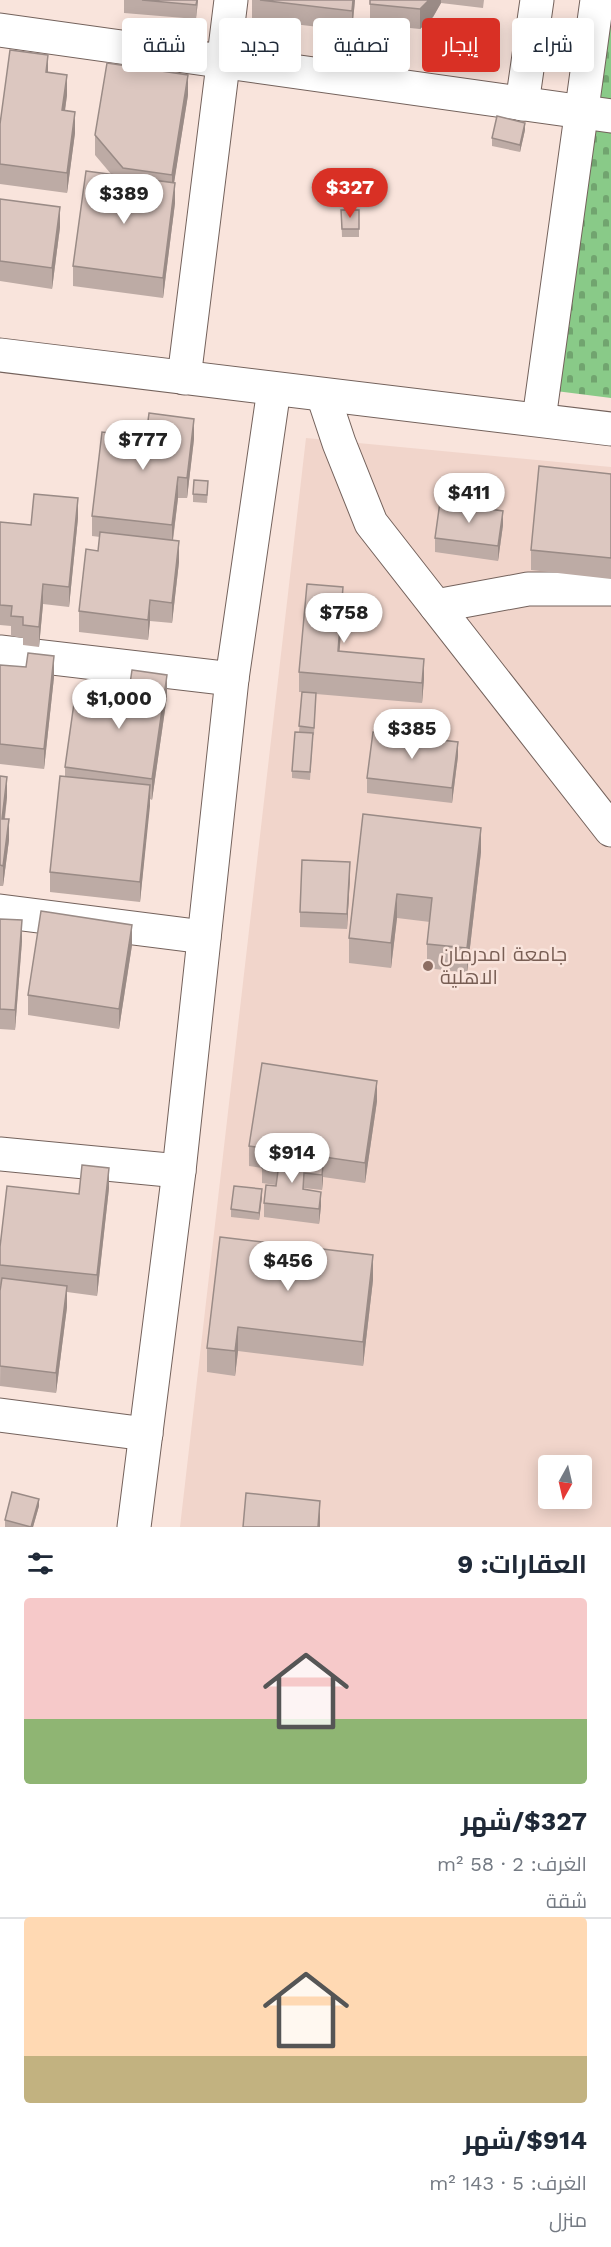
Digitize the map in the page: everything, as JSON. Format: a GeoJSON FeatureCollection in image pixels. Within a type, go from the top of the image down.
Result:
{"type":"FeatureCollection","features":[{"type":"Feature","properties":{"kind":"street"},"geometry":{"type":"LineString","coordinates":[[229,18],[231,0]]}},
{"type":"Feature","properties":{"kind":"street"},"geometry":{"type":"LineString","coordinates":[[522,104],[537,0]]}},
{"type":"Feature","properties":{"kind":"street"},"geometry":{"type":"LineString","coordinates":[[539,419],[596,114],[597,0]]}},
{"type":"Feature","properties":{"kind":"street"},"geometry":{"type":"LineString","coordinates":[[0,30],[219,61]]}},
{"type":"Feature","properties":{"kind":"street"},"geometry":{"type":"LineString","coordinates":[[184,378],[223,72]]}},
{"type":"Feature","properties":{"kind":"street"},"geometry":{"type":"LineString","coordinates":[[295,72],[596,114]]}},
{"type":"Feature","properties":{"kind":"street"},"geometry":{"type":"LineString","coordinates":[[0,355],[611,429]]}},
{"type":"Feature","properties":{"kind":"street"},"geometry":{"type":"LineString","coordinates":[[134,1527],[179,1171],[232,679],[274,389]]}},
{"type":"Feature","properties":{"kind":"street"},"geometry":{"type":"LineString","coordinates":[[323,395],[339,443],[371,523],[611,830]]}},
{"type":"Feature","properties":{"kind":"street"},"geometry":{"type":"LineString","coordinates":[[436,606],[528,589],[611,589]]}},
{"type":"Feature","properties":{"kind":"street"},"geometry":{"type":"LineString","coordinates":[[0,652],[232,679]]}},
{"type":"Feature","properties":{"kind":"street"},"geometry":{"type":"LineString","coordinates":[[0,911],[204,937]]}},
{"type":"Feature","properties":{"kind":"street"},"geometry":{"type":"LineString","coordinates":[[0,1154],[179,1171]]}},
{"type":"Feature","properties":{"kind":"street"},"geometry":{"type":"LineString","coordinates":[[0,1415],[146,1434]]}},
{"type":"Feature","properties":{"kind":"shaded area","name":"جامعة امدرمان الاهلية"},"geometry":{"type":"Polygon","coordinates":[[[306,438],[611,467],[611,1527],[180,1527],[306,438]]]}},
{"type":"Feature","properties":{"kind":"green space"},"geometry":{"type":"Polygon","coordinates":[[[611,0],[611,398],[548,390],[611,0]]]}},
{"type":"Feature","properties":{"kind":"building"},"geometry":{"type":"Polygon","coordinates":[[[142,0],[197,0],[196,5],[142,0]]]}},
{"type":"Feature","properties":{"kind":"building"},"geometry":{"type":"Polygon","coordinates":[[[260,0],[353,0],[352,11],[260,0]]]}},
{"type":"Feature","properties":{"kind":"building"},"geometry":{"type":"Polygon","coordinates":[[[370,0],[429,0],[420,9],[370,4],[370,0]]]}},
{"type":"Feature","properties":{"kind":"building"},"geometry":{"type":"Polygon","coordinates":[[[10,50],[48,55],[46,72],[67,75],[62,110],[75,112],[67,173],[0,164],[0,124],[10,50]]]}},
{"type":"Feature","properties":{"kind":"building"},"geometry":{"type":"Polygon","coordinates":[[[107,63],[122,65],[122,72],[168,72],[188,75],[172,175],[123,168],[95,135],[107,63]]]}},
{"type":"Feature","properties":{"kind":"building"},"geometry":{"type":"Polygon","coordinates":[[[497,116],[525,123],[520,145],[492,138],[497,116]]]}},
{"type":"Feature","properties":{"kind":"building"},"geometry":{"type":"Polygon","coordinates":[[[86,171],[175,183],[163,278],[73,266],[86,171]]]}},
{"type":"Feature","properties":{"kind":"building"},"geometry":{"type":"Polygon","coordinates":[[[0,199],[60,207],[52,268],[0,261],[0,199]]]}},
{"type":"Feature","properties":{"kind":"building"},"geometry":{"type":"Polygon","coordinates":[[[341,210],[359,210],[359,229],[342,229],[341,210]]]}},
{"type":"Feature","properties":{"kind":"building"},"geometry":{"type":"Polygon","coordinates":[[[149,413],[194,419],[187,478],[178,477],[172,525],[92,516],[102,432],[146,437],[149,413]]]}},
{"type":"Feature","properties":{"kind":"building"},"geometry":{"type":"Polygon","coordinates":[[[539,466],[611,474],[611,558],[531,550],[539,466]]]}},
{"type":"Feature","properties":{"kind":"building"},"geometry":{"type":"Polygon","coordinates":[[[194,480],[208,481],[207,495],[193,494],[194,480]]]}},
{"type":"Feature","properties":{"kind":"building"},"geometry":{"type":"Polygon","coordinates":[[[34,494],[78,498],[69,587],[43,584],[39,627],[23,625],[23,617],[11,616],[12,606],[0,605],[0,522],[31,525],[34,494]]]}},
{"type":"Feature","properties":{"kind":"building"},"geometry":{"type":"Polygon","coordinates":[[[440,502],[503,511],[498,546],[435,538],[440,502]]]}},
{"type":"Feature","properties":{"kind":"building"},"geometry":{"type":"Polygon","coordinates":[[[100,532],[179,541],[172,603],[150,600],[148,620],[79,611],[86,549],[98,551],[100,532]]]}},
{"type":"Feature","properties":{"kind":"building"},"geometry":{"type":"Polygon","coordinates":[[[307,584],[343,587],[338,651],[424,659],[422,683],[299,672],[307,584]]]}},
{"type":"Feature","properties":{"kind":"building"},"geometry":{"type":"Polygon","coordinates":[[[28,653],[54,656],[44,749],[0,744],[0,665],[26,667],[28,653]]]}},
{"type":"Feature","properties":{"kind":"building"},"geometry":{"type":"Polygon","coordinates":[[[132,670],[167,675],[152,779],[65,767],[75,696],[127,704],[132,670]]]}},
{"type":"Feature","properties":{"kind":"building"},"geometry":{"type":"Polygon","coordinates":[[[302,692],[316,693],[314,728],[299,726],[302,692]]]}},
{"type":"Feature","properties":{"kind":"building"},"geometry":{"type":"Polygon","coordinates":[[[295,732],[313,733],[310,772],[292,771],[295,732]]]}},
{"type":"Feature","properties":{"kind":"building"},"geometry":{"type":"Polygon","coordinates":[[[373,732],[458,742],[452,788],[367,778],[373,732]]]}},
{"type":"Feature","properties":{"kind":"building"},"geometry":{"type":"Polygon","coordinates":[[[0,776],[7,777],[2,819],[9,819],[3,866],[0,865],[0,776]]]}},
{"type":"Feature","properties":{"kind":"building"},"geometry":{"type":"Polygon","coordinates":[[[60,776],[150,785],[140,882],[50,872],[60,776]]]}},
{"type":"Feature","properties":{"kind":"building"},"geometry":{"type":"Polygon","coordinates":[[[363,814],[481,828],[467,948],[427,944],[432,898],[397,894],[391,943],[349,938],[363,814]]]}},
{"type":"Feature","properties":{"kind":"building"},"geometry":{"type":"Polygon","coordinates":[[[302,860],[350,862],[347,914],[300,912],[302,860]]]}},
{"type":"Feature","properties":{"kind":"building"},"geometry":{"type":"Polygon","coordinates":[[[41,911],[132,925],[119,1009],[28,995],[41,911]]]}},
{"type":"Feature","properties":{"kind":"building"},"geometry":{"type":"Polygon","coordinates":[[[0,919],[22,920],[15,1010],[0,1009],[0,919]]]}},
{"type":"Feature","properties":{"kind":"building"},"geometry":{"type":"Polygon","coordinates":[[[262,1063],[377,1081],[365,1163],[249,1146],[262,1063]]]}},
{"type":"Feature","properties":{"kind":"building"},"geometry":{"type":"Polygon","coordinates":[[[263,1158],[323,1166],[322,1175],[304,1173],[303,1189],[321,1192],[319,1209],[264,1203],[266,1185],[276,1186],[278,1171],[262,1168],[263,1158]]]}},
{"type":"Feature","properties":{"kind":"building"},"geometry":{"type":"Polygon","coordinates":[[[82,1165],[109,1168],[97,1275],[0,1265],[7,1186],[79,1194],[82,1165]]]}},
{"type":"Feature","properties":{"kind":"building"},"geometry":{"type":"Polygon","coordinates":[[[234,1186],[262,1189],[259,1213],[231,1209],[234,1186]]]}},
{"type":"Feature","properties":{"kind":"building"},"geometry":{"type":"Polygon","coordinates":[[[220,1237],[373,1255],[363,1342],[238,1327],[235,1351],[207,1348],[220,1237]]]}},
{"type":"Feature","properties":{"kind":"building"},"geometry":{"type":"Polygon","coordinates":[[[2,1278],[67,1286],[56,1373],[0,1366],[2,1278]]]}},
{"type":"Feature","properties":{"kind":"building"},"geometry":{"type":"Polygon","coordinates":[[[12,1492],[39,1499],[31,1527],[5,1520],[12,1492]]]}},
{"type":"Feature","properties":{"kind":"building"},"geometry":{"type":"Polygon","coordinates":[[[246,1493],[320,1501],[318,1527],[243,1527],[246,1493]]]}},
{"type":"Feature","properties":{"kind":"place","name":"جامعة امدرمان الاهلية"},"geometry":{"type":"Point","coordinates":[428,966]}}]}
